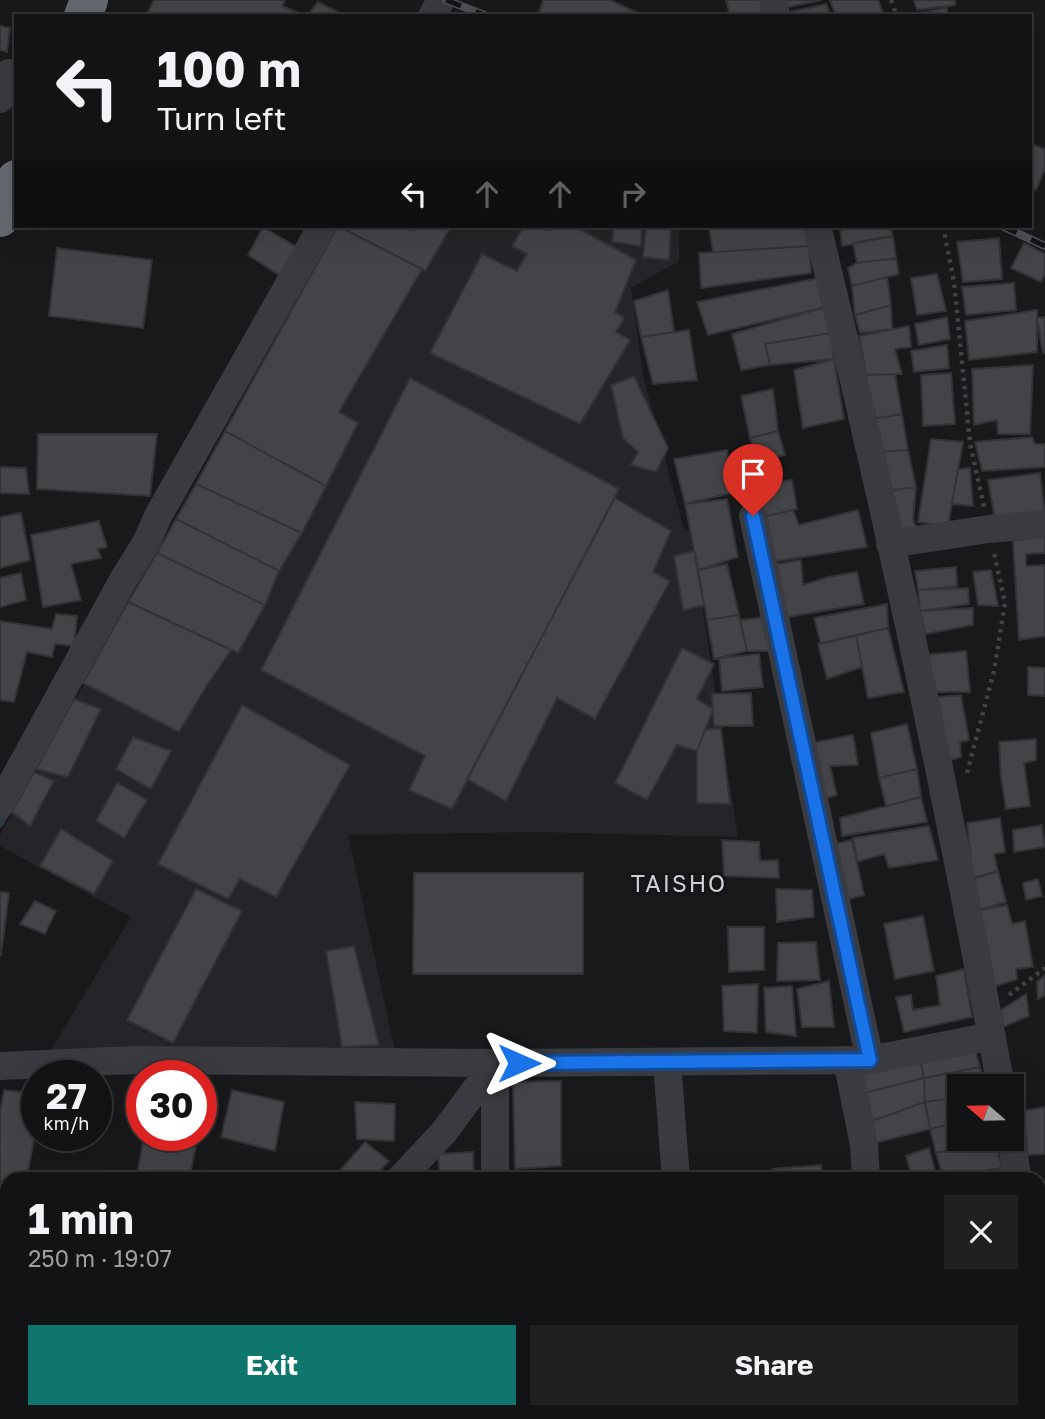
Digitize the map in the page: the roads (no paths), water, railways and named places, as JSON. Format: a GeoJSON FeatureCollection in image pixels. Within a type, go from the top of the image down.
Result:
{"type":"FeatureCollection","features":[{"type":"Feature","properties":{"kind":"highway"},"geometry":{"type":"LineString","coordinates":[[0,218],[14,184]]}},
{"type":"Feature","properties":{"kind":"street"},"geometry":{"type":"LineString","coordinates":[[0,805],[146,543],[158,516],[321,228]]}},
{"type":"Feature","properties":{"kind":"street"},"geometry":{"type":"LineString","coordinates":[[817,228],[859,398],[961,873],[999,1074]]}},
{"type":"Feature","properties":{"kind":"street"},"geometry":{"type":"LineString","coordinates":[[753,516],[858,1060],[866,1172]]}},
{"type":"Feature","properties":{"kind":"street"},"geometry":{"type":"LineString","coordinates":[[890,544],[989,529],[1045,524]]}},
{"type":"Feature","properties":{"kind":"street"},"geometry":{"type":"LineString","coordinates":[[0,1066],[135,1060],[495,1063],[858,1060],[989,1023]]}},
{"type":"Feature","properties":{"kind":"street"},"geometry":{"type":"LineString","coordinates":[[667,1062],[675,1172]]}},
{"type":"Feature","properties":{"kind":"street"},"geometry":{"type":"LineString","coordinates":[[406,1172],[444,1132],[495,1063]]}},
{"type":"Feature","properties":{"kind":"street"},"geometry":{"type":"LineString","coordinates":[[495,1063],[495,1172]]}},
{"type":"Feature","properties":{"kind":"street"},"geometry":{"type":"LineString","coordinates":[[1013,1152],[1017,1172]]}},
{"type":"Feature","properties":{"kind":"waterway"},"geometry":{"type":"LineString","coordinates":[[0,824],[7,812]]}},
{"type":"Feature","properties":{"kind":"railway"},"geometry":{"type":"LineString","coordinates":[[446,0],[482,14]]}},
{"type":"Feature","properties":{"kind":"railway"},"geometry":{"type":"LineString","coordinates":[[1006,228],[1045,246]]}},
{"type":"Feature","properties":{"kind":"district","name":"TAISHO"},"geometry":{"type":"Point","coordinates":[679,884]}}]}
